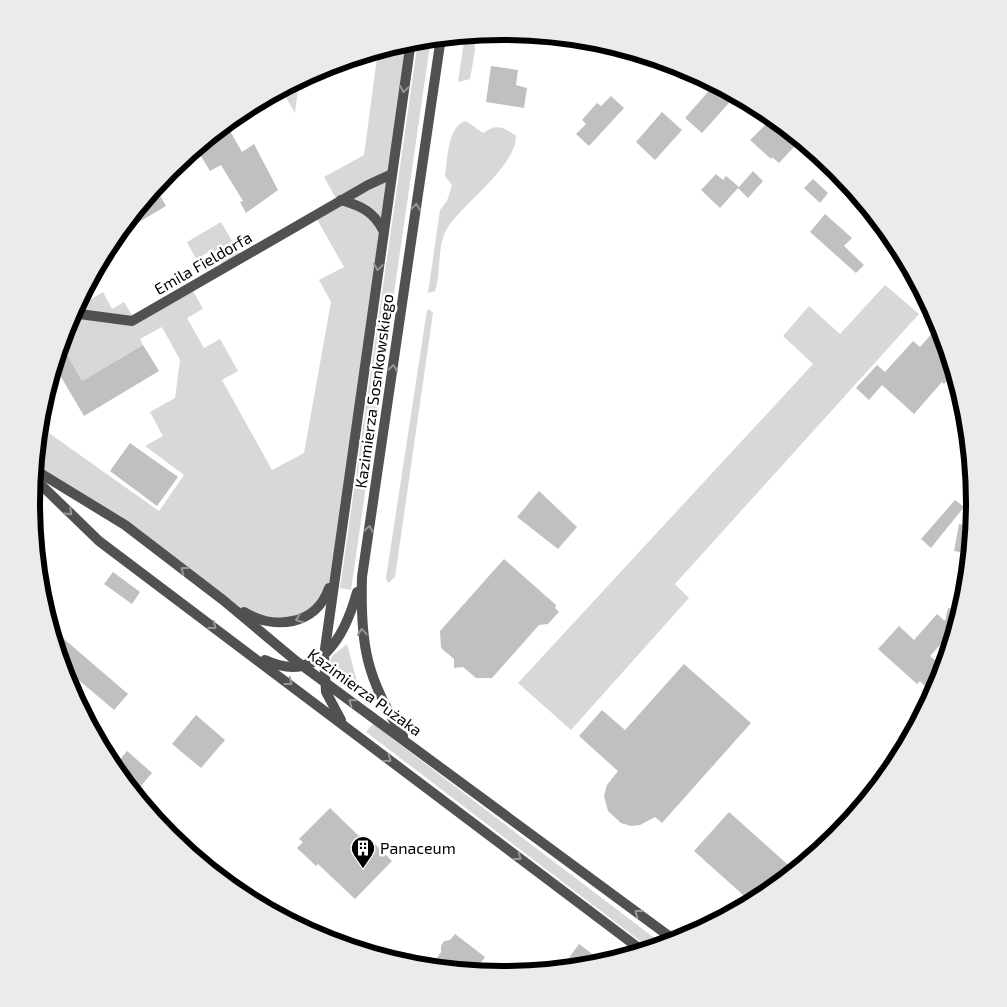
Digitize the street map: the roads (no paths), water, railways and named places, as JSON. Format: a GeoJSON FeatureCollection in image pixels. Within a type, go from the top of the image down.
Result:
{"type":"FeatureCollection","features":[{"type":"Feature","properties":{"kind":"street","name":"Kazimierza Sosnkowskiego"},"geometry":{"type":"LineString","coordinates":[[406,741],[382,702],[368,665],[362,637],[362,577],[440,45]]}},
{"type":"Feature","properties":{"kind":"street","name":"Kazimierza Sosnkowskiego"},"geometry":{"type":"LineString","coordinates":[[349,730],[332,705],[324,682],[324,656],[410,50]]}},
{"type":"Feature","properties":{"kind":"street","name":"Emila Fieldorfa"},"geometry":{"type":"LineString","coordinates":[[81,314],[132,321],[341,200],[392,174]]}},
{"type":"Feature","properties":{"kind":"street"},"geometry":{"type":"LineString","coordinates":[[341,200],[355,204],[372,213],[383,230]]}},
{"type":"Feature","properties":{"kind":"street","name":"Kazimierza Pużaka"},"geometry":{"type":"LineString","coordinates":[[41,474],[125,526],[223,600],[324,682],[668,936]]}},
{"type":"Feature","properties":{"kind":"street"},"geometry":{"type":"LineString","coordinates":[[41,484],[99,541],[637,947]]}},
{"type":"Feature","properties":{"kind":"street"},"geometry":{"type":"LineString","coordinates":[[223,600],[263,621],[290,622],[314,612],[320,606],[335,568]]}},
{"type":"Feature","properties":{"kind":"street"},"geometry":{"type":"LineString","coordinates":[[250,653],[279,666],[292,667],[324,656],[344,630],[362,577]]}},
{"type":"Feature","properties":{"kind":"place","name":"Panaceum"},"geometry":{"type":"Point","coordinates":[363,869]}}]}
